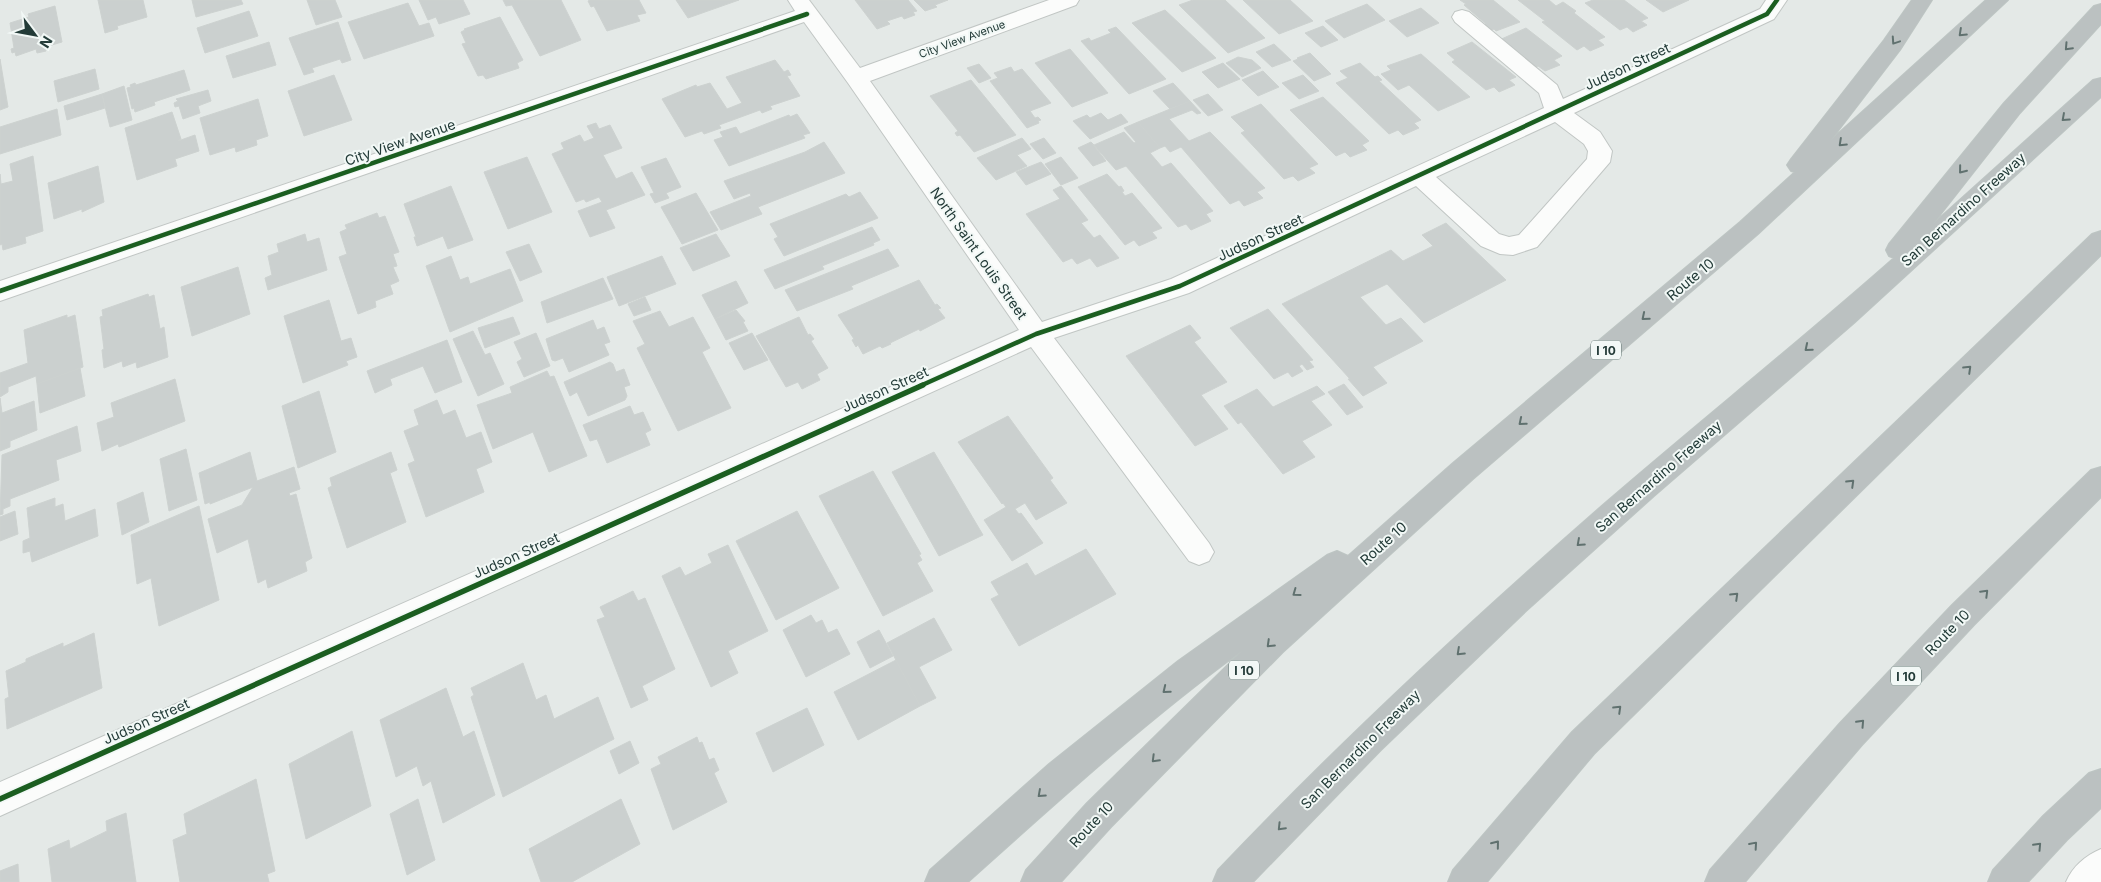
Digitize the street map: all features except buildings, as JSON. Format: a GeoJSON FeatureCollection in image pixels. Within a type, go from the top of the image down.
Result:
{"type":"FeatureCollection","features":[{"type":"Feature","properties":{"kind":"highway"},"geometry":{"type":"LineString","coordinates":[[1749,228],[1892,45],[1922,0]]}},
{"type":"Feature","properties":{"kind":"highway","name":"I 10"},"geometry":{"type":"LineString","coordinates":[[1749,228],[1998,0]]}},
{"type":"Feature","properties":{"kind":"highway"},"geometry":{"type":"LineString","coordinates":[[1845,316],[2012,108],[2101,12]]}},
{"type":"Feature","properties":{"kind":"highway","name":"San Bernardino Freeway"},"geometry":{"type":"LineString","coordinates":[[1230,882],[1280,828],[1391,716],[1490,625],[1617,511],[1845,316],[2101,85]]}},
{"type":"Feature","properties":{"kind":"highway","name":"Route 10"},"geometry":{"type":"LineString","coordinates":[[1038,882],[1099,815],[1272,642],[1463,471],[1749,228]]}},
{"type":"Feature","properties":{"kind":"highway"},"geometry":{"type":"LineString","coordinates":[[1465,882],[1583,743],[2101,240]]}},
{"type":"Feature","properties":{"kind":"highway"},"geometry":{"type":"LineString","coordinates":[[942,882],[1061,776],[1189,671],[1463,471]]}},
{"type":"Feature","properties":{"kind":"highway","name":"Route 10"},"geometry":{"type":"LineString","coordinates":[[1722,882],[1851,734],[1963,615],[2101,479]]}},
{"type":"Feature","properties":{"kind":"highway"},"geometry":{"type":"LineString","coordinates":[[2005,882],[2055,828],[2101,785]]}},
{"type":"Feature","properties":{"kind":"street","name":"City View Avenue"},"geometry":{"type":"LineString","coordinates":[[856,78],[1068,0]]}},
{"type":"Feature","properties":{"kind":"street","name":"Judson Street"},"geometry":{"type":"LineString","coordinates":[[0,799],[1036,334],[1180,286],[1767,14],[1777,1]]}},
{"type":"Feature","properties":{"kind":"street","name":"City View Avenue"},"geometry":{"type":"LineString","coordinates":[[0,291],[802,7]]}},
{"type":"Feature","properties":{"kind":"street","name":"North Saint Louis Street"},"geometry":{"type":"LineString","coordinates":[[802,7],[856,78],[1036,334],[1199,552]]}},
{"type":"Feature","properties":{"kind":"street"},"geometry":{"type":"LineString","coordinates":[[1418,175],[1490,240],[1502,246],[1513,247],[1528,241],[1598,162],[1600,151],[1592,138],[1556,112],[1549,90],[1462,17]]}},
{"type":"Feature","properties":{"kind":"street"},"geometry":{"type":"LineString","coordinates":[[2084,882],[2101,866]]}},
{"type":"Feature","properties":{"kind":"cycle path"},"geometry":{"type":"LineString","coordinates":[[0,799],[1036,334],[1180,286],[1767,14],[1777,0]]}},
{"type":"Feature","properties":{"kind":"cycle path"},"geometry":{"type":"LineString","coordinates":[[0,291],[807,14]]}}]}
